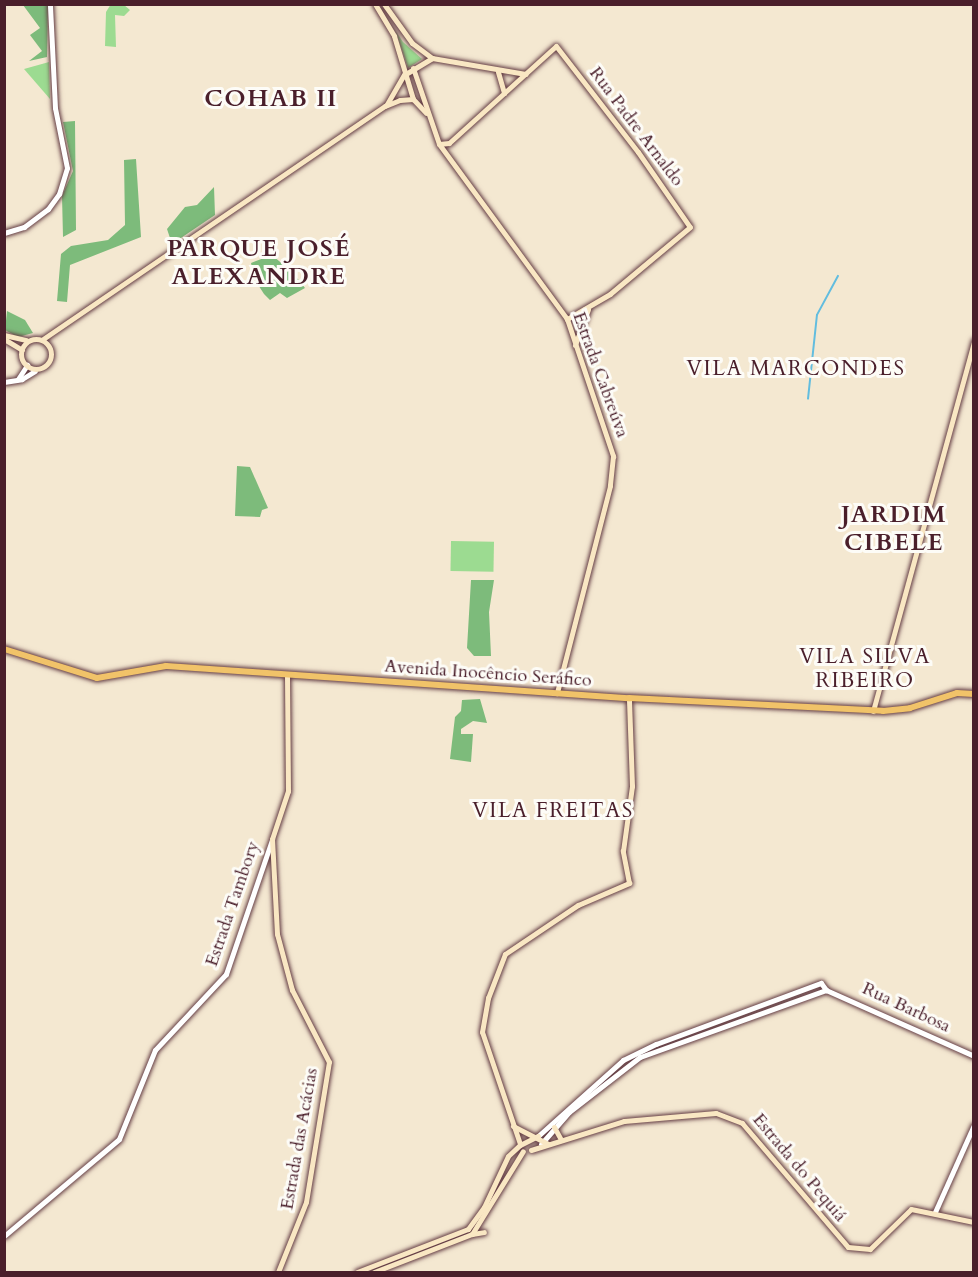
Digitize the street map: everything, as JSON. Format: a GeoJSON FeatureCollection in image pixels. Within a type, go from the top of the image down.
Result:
{"type":"FeatureCollection","features":[{"type":"Feature","properties":{"kind":"main road"},"geometry":{"type":"LineString","coordinates":[[375,4],[394,36],[413,99],[427,114]]}},
{"type":"Feature","properties":{"kind":"main road"},"geometry":{"type":"LineString","coordinates":[[384,4],[412,44],[432,58],[498,72],[526,74]]}},
{"type":"Feature","properties":{"kind":"main road","name":"Rua Padre Arnaldo"},"geometry":{"type":"LineString","coordinates":[[526,74],[556,46],[690,227],[588,309]]}},
{"type":"Feature","properties":{"kind":"main road"},"geometry":{"type":"LineString","coordinates":[[385,106],[404,75],[432,58]]}},
{"type":"Feature","properties":{"kind":"main road","name":"Estrada Cabreúva"},"geometry":{"type":"LineString","coordinates":[[413,68],[438,144],[567,320],[614,462],[557,693]]}},
{"type":"Feature","properties":{"kind":"main road"},"geometry":{"type":"LineString","coordinates":[[498,72],[504,93]]}},
{"type":"Feature","properties":{"kind":"main road"},"geometry":{"type":"LineString","coordinates":[[438,144],[449,143],[526,74]]}},
{"type":"Feature","properties":{"kind":"main road"},"geometry":{"type":"LineString","coordinates":[[4,337],[26,340],[33,337],[43,339],[385,106],[400,100],[413,99]]}},
{"type":"Feature","properties":{"kind":"main road"},"geometry":{"type":"LineString","coordinates":[[567,320],[588,309]]}},
{"type":"Feature","properties":{"kind":"main road"},"geometry":{"type":"LineString","coordinates":[[575,345],[588,309]]}},
{"type":"Feature","properties":{"kind":"main road"},"geometry":{"type":"LineString","coordinates":[[4,337],[22,350],[27,364],[35,370],[48,366],[50,355],[43,339]]}},
{"type":"Feature","properties":{"kind":"main road"},"geometry":{"type":"LineString","coordinates":[[22,350],[26,340]]}},
{"type":"Feature","properties":{"kind":"main road"},"geometry":{"type":"LineString","coordinates":[[873,711],[974,341]]}},
{"type":"Feature","properties":{"kind":"main road","name":"Avenida Inocêncio Seráfico"},"geometry":{"type":"LineString","coordinates":[[4,649],[90,677],[166,666],[629,698],[873,711],[910,708],[957,693],[974,694]]}},
{"type":"Feature","properties":{"kind":"main road","name":"Estrada Tambory"},"geometry":{"type":"LineString","coordinates":[[272,839],[288,791],[287,676]]}},
{"type":"Feature","properties":{"kind":"main road"},"geometry":{"type":"LineString","coordinates":[[472,1234],[523,1151],[513,1126],[496,1066],[482,1032],[488,998],[505,954],[578,905],[629,883],[623,851],[632,786],[629,698]]}},
{"type":"Feature","properties":{"kind":"main road","name":"Estrada das Acácias"},"geometry":{"type":"LineString","coordinates":[[272,839],[281,959],[300,1010],[329,1062],[306,1202],[278,1272]]}},
{"type":"Feature","properties":{"kind":"main road"},"geometry":{"type":"LineString","coordinates":[[267,857],[274,860]]}},
{"type":"Feature","properties":{"kind":"main road","name":"Estrada do Pequiá"},"geometry":{"type":"LineString","coordinates":[[523,1151],[560,1138],[651,1118],[722,1114],[742,1123],[848,1247],[870,1249],[911,1209],[935,1212],[974,1222]]}},
{"type":"Feature","properties":{"kind":"main road"},"geometry":{"type":"LineString","coordinates":[[513,1126],[525,1133],[538,1136],[546,1142]]}},
{"type":"Feature","properties":{"kind":"main road"},"geometry":{"type":"LineString","coordinates":[[554,1127],[560,1138]]}},
{"type":"Feature","properties":{"kind":"main road"},"geometry":{"type":"LineString","coordinates":[[525,1133],[531,1150]]}},
{"type":"Feature","properties":{"kind":"main road"},"geometry":{"type":"LineString","coordinates":[[378,1269],[468,1229],[480,1214],[508,1156],[520,1144],[538,1136]]}},
{"type":"Feature","properties":{"kind":"main road"},"geometry":{"type":"LineString","coordinates":[[357,1272],[378,1269],[472,1234],[484,1232]]}},
{"type":"Feature","properties":{"kind":"street"},"geometry":{"type":"LineString","coordinates":[[4,233],[24,227],[48,208],[59,194],[67,168],[55,108],[50,4]]}},
{"type":"Feature","properties":{"kind":"street"},"geometry":{"type":"LineString","coordinates":[[17,380],[27,364]]}},
{"type":"Feature","properties":{"kind":"street"},"geometry":{"type":"LineString","coordinates":[[4,382],[17,380],[35,370]]}},
{"type":"Feature","properties":{"kind":"street","name":"Estrada Tambory"},"geometry":{"type":"LineString","coordinates":[[4,1236],[119,1139],[155,1050],[226,974],[272,839]]}},
{"type":"Feature","properties":{"kind":"street"},"geometry":{"type":"LineString","coordinates":[[538,1136],[623,1060],[656,1044],[821,983],[826,990],[640,1057],[584,1096],[554,1127],[546,1142]]}},
{"type":"Feature","properties":{"kind":"street","name":"Rua Barbosa"},"geometry":{"type":"LineString","coordinates":[[826,990],[974,1056]]}},
{"type":"Feature","properties":{"kind":"street"},"geometry":{"type":"LineString","coordinates":[[935,1212],[974,1125]]}},
{"type":"Feature","properties":{"kind":"green space"},"geometry":{"type":"Polygon","coordinates":[[[111,4],[124,5],[130,10],[124,16],[115,15],[116,47],[105,46],[106,12],[111,4]]]}},
{"type":"Feature","properties":{"kind":"green space"},"geometry":{"type":"Polygon","coordinates":[[[23,5],[48,5],[47,57],[29,61],[42,51],[30,35],[40,28],[23,5]]]}},
{"type":"Feature","properties":{"kind":"green space"},"geometry":{"type":"Polygon","coordinates":[[[378,5],[403,42],[422,59],[408,68],[396,32],[378,5]]]}},
{"type":"Feature","properties":{"kind":"green space"},"geometry":{"type":"Polygon","coordinates":[[[49,62],[50,99],[24,69],[49,62]]]}},
{"type":"Feature","properties":{"kind":"green space"},"geometry":{"type":"Polygon","coordinates":[[[75,121],[76,230],[63,237],[62,196],[73,171],[63,122],[75,121]]]}},
{"type":"Feature","properties":{"kind":"green space"},"geometry":{"type":"Polygon","coordinates":[[[136,159],[141,237],[70,265],[67,302],[57,301],[61,254],[71,246],[108,240],[125,225],[124,160],[136,159]]]}},
{"type":"Feature","properties":{"kind":"green space"},"geometry":{"type":"Polygon","coordinates":[[[214,187],[215,215],[172,244],[167,229],[185,207],[197,205],[214,187]]]}},
{"type":"Feature","properties":{"kind":"green space"},"geometry":{"type":"Polygon","coordinates":[[[272,255],[293,273],[305,288],[287,298],[280,293],[270,300],[264,294],[255,280],[251,263],[272,255]]]}},
{"type":"Feature","properties":{"kind":"green space"},"geometry":{"type":"Polygon","coordinates":[[[7,311],[25,320],[33,333],[18,337],[5,330],[7,311]]]}},
{"type":"Feature","properties":{"kind":"green space"},"geometry":{"type":"Polygon","coordinates":[[[237,466],[250,467],[268,508],[262,510],[260,517],[235,516],[237,466]]]}},
{"type":"Feature","properties":{"kind":"green space"},"geometry":{"type":"Polygon","coordinates":[[[451,541],[494,542],[493,572],[450,571],[451,541]]]}},
{"type":"Feature","properties":{"kind":"green space"},"geometry":{"type":"Polygon","coordinates":[[[471,580],[494,580],[489,612],[491,656],[474,656],[467,648],[471,580]]]}},
{"type":"Feature","properties":{"kind":"green space"},"geometry":{"type":"Polygon","coordinates":[[[480,699],[487,723],[473,721],[461,729],[461,734],[473,734],[471,762],[450,759],[455,717],[461,711],[462,700],[480,699]]]}},
{"type":"Feature","properties":{"kind":"waterway"},"geometry":{"type":"LineString","coordinates":[[808,399],[817,315],[838,276]]}},
{"type":"Feature","properties":{"kind":"district","name":"COHAB II"},"geometry":{"type":"Point","coordinates":[271,99]}},
{"type":"Feature","properties":{"kind":"district","name":"PARQUE JOSÉ ALEXANDRE"},"geometry":{"type":"Point","coordinates":[259,263]}},
{"type":"Feature","properties":{"kind":"district","name":"VILA MARCONDES"},"geometry":{"type":"Point","coordinates":[796,369]}},
{"type":"Feature","properties":{"kind":"district","name":"JARDIM CIBELE"},"geometry":{"type":"Point","coordinates":[894,529]}},
{"type":"Feature","properties":{"kind":"district","name":"VILA SILVA RIBEIRO"},"geometry":{"type":"Point","coordinates":[865,669]}},
{"type":"Feature","properties":{"kind":"district","name":"VILA FREITAS"},"geometry":{"type":"Point","coordinates":[553,811]}}]}
